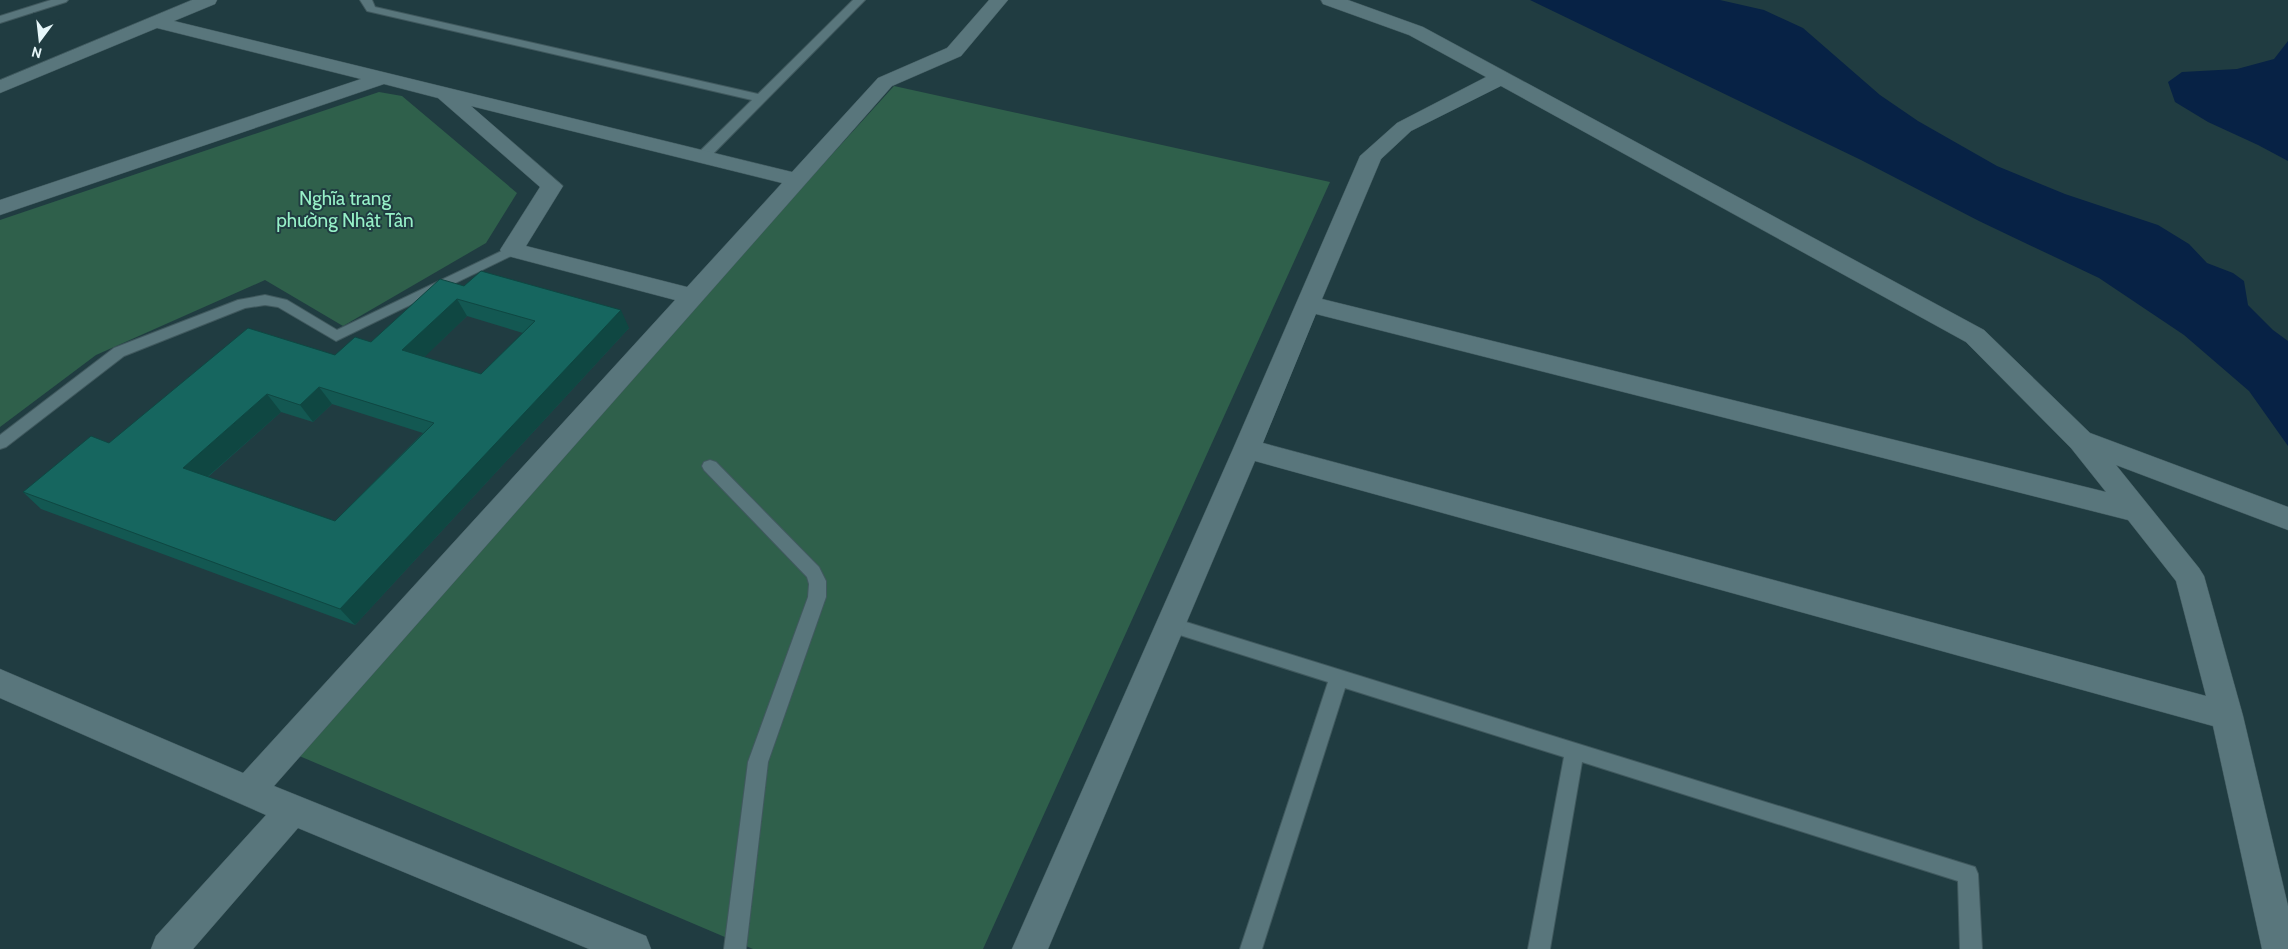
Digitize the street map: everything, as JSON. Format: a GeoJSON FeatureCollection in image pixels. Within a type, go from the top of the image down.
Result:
{"type":"FeatureCollection","features":[{"type":"Feature","properties":{"kind":"street"},"geometry":{"type":"LineString","coordinates":[[248,790],[694,297],[885,82],[954,52],[999,0]]}},
{"type":"Feature","properties":{"kind":"street"},"geometry":{"type":"LineString","coordinates":[[1330,0],[1416,31],[1975,336],[2081,441],[2189,576],[2227,716],[2280,949]]}},
{"type":"Feature","properties":{"kind":"street"},"geometry":{"type":"LineString","coordinates":[[0,86],[155,22],[200,1]]}},
{"type":"Feature","properties":{"kind":"street"},"geometry":{"type":"LineString","coordinates":[[155,22],[798,180]]}},
{"type":"Feature","properties":{"kind":"street"},"geometry":{"type":"LineString","coordinates":[[1030,949],[1247,449],[1371,156],[1404,126],[1502,77]]}},
{"type":"Feature","properties":{"kind":"street"},"geometry":{"type":"LineString","coordinates":[[0,208],[383,78]]}},
{"type":"Feature","properties":{"kind":"street"},"geometry":{"type":"LineString","coordinates":[[442,92],[552,186],[512,250],[694,297]]}},
{"type":"Feature","properties":{"kind":"street"},"geometry":{"type":"LineString","coordinates":[[1308,304],[2138,511]]}},
{"type":"Feature","properties":{"kind":"street"},"geometry":{"type":"LineString","coordinates":[[2081,441],[2288,519]]}},
{"type":"Feature","properties":{"kind":"street"},"geometry":{"type":"LineString","coordinates":[[1247,449],[2227,716]]}},
{"type":"Feature","properties":{"kind":"street"},"geometry":{"type":"LineString","coordinates":[[0,683],[292,810],[633,949]]}},
{"type":"Feature","properties":{"kind":"street"},"geometry":{"type":"LineString","coordinates":[[168,949],[292,810]]}},
{"type":"Feature","properties":{"kind":"lane"},"geometry":{"type":"LineString","coordinates":[[0,20],[62,0]]}},
{"type":"Feature","properties":{"kind":"lane"},"geometry":{"type":"LineString","coordinates":[[366,0],[371,9],[761,98]]}},
{"type":"Feature","properties":{"kind":"lane"},"geometry":{"type":"LineString","coordinates":[[702,157],[859,0]]}},
{"type":"Feature","properties":{"kind":"lane"},"geometry":{"type":"LineString","coordinates":[[0,443],[119,352],[243,303],[264,300],[282,303],[336,336],[512,250]]}},
{"type":"Feature","properties":{"kind":"lane"},"geometry":{"type":"LineString","coordinates":[[710,466],[813,572],[818,580],[819,587],[758,762],[735,949]]}},
{"type":"Feature","properties":{"kind":"lane"},"geometry":{"type":"LineString","coordinates":[[1170,625],[1968,874],[1971,949]]}},
{"type":"Feature","properties":{"kind":"lane"},"geometry":{"type":"LineString","coordinates":[[1251,949],[1339,678]]}},
{"type":"Feature","properties":{"kind":"lane"},"geometry":{"type":"LineString","coordinates":[[1539,949],[1574,752]]}},
{"type":"Feature","properties":{"kind":"green space"},"geometry":{"type":"Polygon","coordinates":[[[894,86],[1330,182],[983,949],[753,949],[290,752],[894,86]]]}},
{"type":"Feature","properties":{"kind":"green space","name":"Nghĩa trang phường Nhật Tân"},"geometry":{"type":"Polygon","coordinates":[[[379,92],[402,96],[517,193],[486,243],[343,326],[265,280],[96,355],[0,427],[0,220],[379,92]]]}},
{"type":"Feature","properties":{"kind":"water"},"geometry":{"type":"Polygon","coordinates":[[[1530,0],[1720,0],[1764,10],[1803,28],[1880,95],[1918,121],[1997,166],[2065,194],[2158,225],[2189,244],[2207,263],[2233,273],[2244,281],[2248,305],[2273,330],[2288,341],[2288,446],[2249,391],[2184,335],[2099,278],[1979,221],[1861,160],[1530,0]]]}},
{"type":"Feature","properties":{"kind":"water"},"geometry":{"type":"Polygon","coordinates":[[[2288,41],[2288,161],[2208,122],[2175,102],[2168,82],[2182,72],[2237,69],[2274,59],[2288,41]]]}},
{"type":"Feature","properties":{"kind":"building"},"geometry":{"type":"Polygon","coordinates":[[[481,271],[621,310],[340,609],[23,492],[91,436],[109,443],[248,328],[335,355],[355,337],[371,342],[440,279],[464,286],[481,271]],[[457,299],[402,350],[481,374],[535,321],[457,299]],[[319,387],[300,405],[267,394],[183,468],[335,521],[434,423],[319,387]]]}}]}
